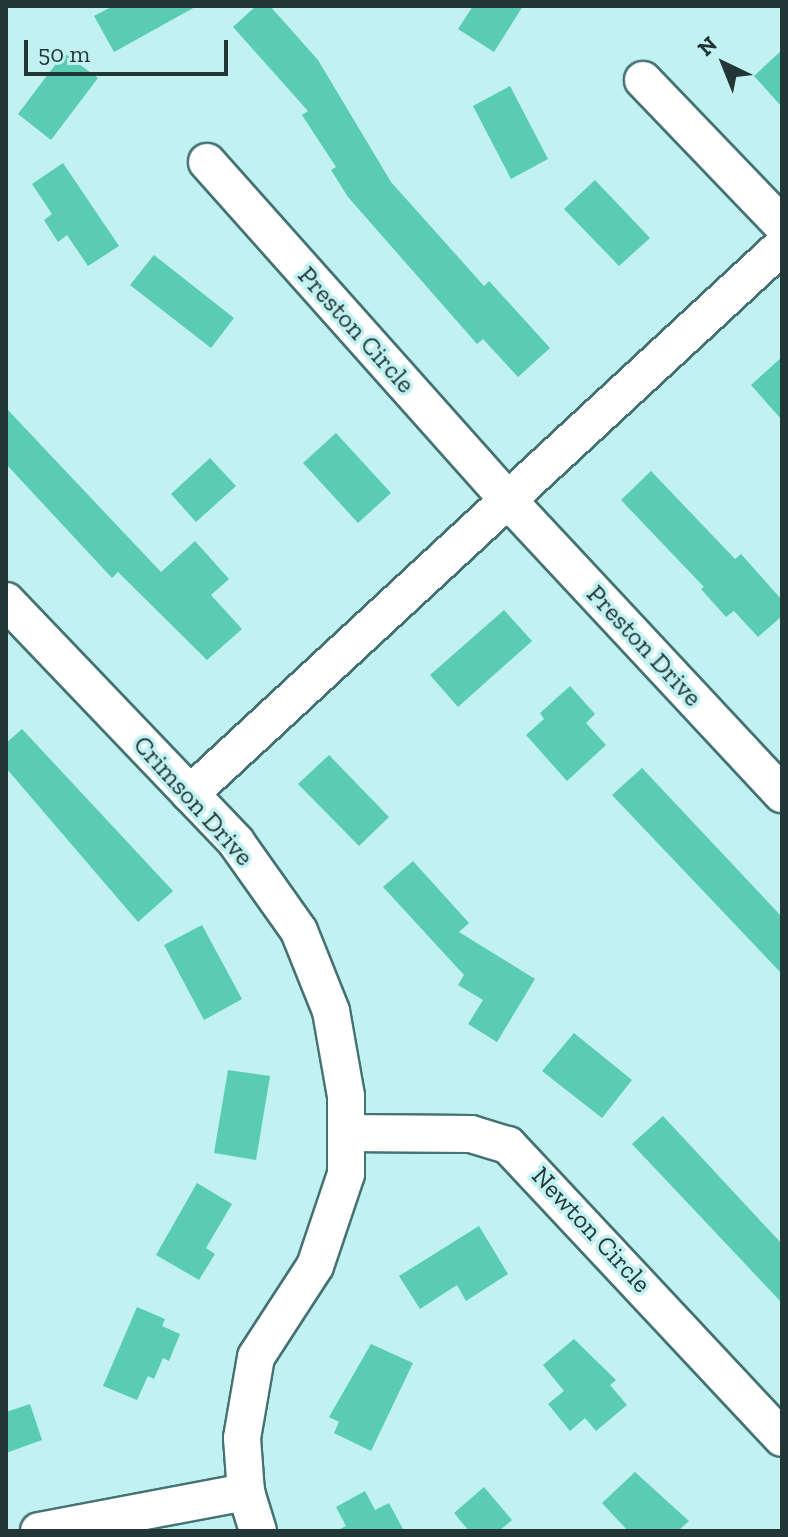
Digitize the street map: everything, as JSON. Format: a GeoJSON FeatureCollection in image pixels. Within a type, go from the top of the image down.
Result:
{"type":"FeatureCollection","features":[{"type":"Feature","properties":{"kind":"street"},"geometry":{"type":"LineString","coordinates":[[643,80],[782,225]]}},
{"type":"Feature","properties":{"kind":"street","name":"Preston Circle"},"geometry":{"type":"LineString","coordinates":[[207,162],[506,498]]}},
{"type":"Feature","properties":{"kind":"street"},"geometry":{"type":"LineString","coordinates":[[190,794],[506,498],[782,246]]}},
{"type":"Feature","properties":{"kind":"street","name":"Preston Drive"},"geometry":{"type":"LineString","coordinates":[[506,498],[782,794]]}},
{"type":"Feature","properties":{"kind":"street","name":"Crimson Drive"},"geometry":{"type":"LineString","coordinates":[[6,601],[236,842],[299,931],[331,1011],[346,1096],[346,1174],[315,1266],[256,1357],[242,1438],[246,1492],[258,1531]]}},
{"type":"Feature","properties":{"kind":"street","name":"Newton Circle"},"geometry":{"type":"LineString","coordinates":[[346,1133],[471,1134],[508,1145],[782,1438]]}},
{"type":"Feature","properties":{"kind":"street"},"geometry":{"type":"LineString","coordinates":[[39,1531],[246,1492]]}},
{"type":"Feature","properties":{"kind":"building"},"geometry":{"type":"Polygon","coordinates":[[[113,6],[197,6],[114,52],[94,16],[113,6]]]}},
{"type":"Feature","properties":{"kind":"building"},"geometry":{"type":"Polygon","coordinates":[[[256,6],[270,6],[318,60],[391,182],[484,286],[489,281],[550,348],[518,377],[483,339],[477,344],[348,197],[331,170],[336,167],[302,115],[308,111],[233,27],[256,6]]]}},
{"type":"Feature","properties":{"kind":"building"},"geometry":{"type":"Polygon","coordinates":[[[473,6],[523,6],[494,52],[458,29],[473,6]]]}},
{"type":"Feature","properties":{"kind":"building"},"geometry":{"type":"Polygon","coordinates":[[[782,50],[782,107],[754,76],[782,50]]]}},
{"type":"Feature","properties":{"kind":"building"},"geometry":{"type":"Polygon","coordinates":[[[64,53],[98,78],[51,140],[18,114],[64,53]]]}},
{"type":"Feature","properties":{"kind":"building"},"geometry":{"type":"Polygon","coordinates":[[[510,86],[548,159],[511,179],[473,106],[510,86]]]}},
{"type":"Feature","properties":{"kind":"building"},"geometry":{"type":"Polygon","coordinates":[[[63,163],[119,246],[88,266],[67,235],[58,242],[44,220],[52,214],[32,184],[63,163]]]}},
{"type":"Feature","properties":{"kind":"building"},"geometry":{"type":"Polygon","coordinates":[[[595,180],[650,238],[619,266],[564,209],[595,180]]]}},
{"type":"Feature","properties":{"kind":"building"},"geometry":{"type":"Polygon","coordinates":[[[154,255],[234,318],[211,348],[130,285],[154,255]]]}},
{"type":"Feature","properties":{"kind":"building"},"geometry":{"type":"Polygon","coordinates":[[[782,357],[782,420],[751,385],[782,357]]]}},
{"type":"Feature","properties":{"kind":"building"},"geometry":{"type":"Polygon","coordinates":[[[6,408],[161,572],[195,541],[229,579],[211,595],[242,629],[207,660],[118,572],[112,578],[6,464],[6,408]]]}},
{"type":"Feature","properties":{"kind":"building"},"geometry":{"type":"Polygon","coordinates":[[[336,433],[391,493],[358,523],[303,463],[336,433]]]}},
{"type":"Feature","properties":{"kind":"building"},"geometry":{"type":"Polygon","coordinates":[[[210,458],[236,486],[196,522],[171,494],[210,458]]]}},
{"type":"Feature","properties":{"kind":"building"},"geometry":{"type":"Polygon","coordinates":[[[651,471],[735,559],[741,554],[782,600],[782,616],[758,637],[734,611],[726,617],[701,589],[704,587],[621,500],[651,471]]]}},
{"type":"Feature","properties":{"kind":"building"},"geometry":{"type":"Polygon","coordinates":[[[504,610],[532,641],[458,707],[430,675],[504,610]]]}},
{"type":"Feature","properties":{"kind":"building"},"geometry":{"type":"Polygon","coordinates":[[[570,686],[595,714],[586,723],[606,745],[567,781],[526,735],[544,719],[540,713],[570,686]]]}},
{"type":"Feature","properties":{"kind":"building"},"geometry":{"type":"Polygon","coordinates":[[[22,729],[173,891],[138,922],[6,768],[6,743],[22,729]]]}},
{"type":"Feature","properties":{"kind":"building"},"geometry":{"type":"Polygon","coordinates":[[[329,755],[389,817],[359,846],[298,784],[329,755]]]}},
{"type":"Feature","properties":{"kind":"building"},"geometry":{"type":"Polygon","coordinates":[[[642,768],[782,917],[782,974],[612,795],[642,768]]]}},
{"type":"Feature","properties":{"kind":"building"},"geometry":{"type":"Polygon","coordinates":[[[413,861],[469,923],[459,932],[535,979],[497,1042],[468,1024],[483,1000],[458,985],[464,975],[383,887],[413,861]]]}},
{"type":"Feature","properties":{"kind":"building"},"geometry":{"type":"Polygon","coordinates":[[[202,925],[242,999],[204,1020],[164,945],[202,925]]]}},
{"type":"Feature","properties":{"kind":"building"},"geometry":{"type":"Polygon","coordinates":[[[574,1033],[632,1080],[602,1118],[542,1071],[574,1033]]]}},
{"type":"Feature","properties":{"kind":"building"},"geometry":{"type":"Polygon","coordinates":[[[228,1070],[270,1076],[256,1160],[214,1153],[228,1070]]]}},
{"type":"Feature","properties":{"kind":"building"},"geometry":{"type":"Polygon","coordinates":[[[663,1116],[782,1244],[782,1303],[632,1144],[663,1116]]]}},
{"type":"Feature","properties":{"kind":"building"},"geometry":{"type":"Polygon","coordinates":[[[197,1183],[232,1204],[206,1248],[215,1254],[199,1280],[156,1255],[197,1183]]]}},
{"type":"Feature","properties":{"kind":"building"},"geometry":{"type":"Polygon","coordinates":[[[479,1226],[508,1274],[466,1301],[457,1285],[420,1309],[399,1276],[479,1226]]]}},
{"type":"Feature","properties":{"kind":"building"},"geometry":{"type":"Polygon","coordinates":[[[137,1307],[165,1319],[162,1326],[180,1334],[169,1361],[163,1358],[154,1379],[148,1376],[137,1400],[103,1386],[137,1307]]]}},
{"type":"Feature","properties":{"kind":"building"},"geometry":{"type":"Polygon","coordinates":[[[574,1339],[616,1380],[610,1385],[627,1405],[596,1431],[585,1418],[570,1431],[548,1404],[564,1391],[543,1365],[574,1339]]]}},
{"type":"Feature","properties":{"kind":"building"},"geometry":{"type":"Polygon","coordinates":[[[371,1344],[413,1363],[371,1451],[334,1433],[339,1422],[329,1417],[371,1344]]]}},
{"type":"Feature","properties":{"kind":"building"},"geometry":{"type":"Polygon","coordinates":[[[30,1404],[42,1440],[6,1453],[6,1412],[30,1404]]]}},
{"type":"Feature","properties":{"kind":"building"},"geometry":{"type":"Polygon","coordinates":[[[635,1472],[689,1521],[678,1531],[628,1531],[602,1503],[635,1472]]]}},
{"type":"Feature","properties":{"kind":"building"},"geometry":{"type":"Polygon","coordinates":[[[484,1487],[512,1520],[499,1531],[469,1531],[454,1513],[484,1487]]]}},
{"type":"Feature","properties":{"kind":"building"},"geometry":{"type":"Polygon","coordinates":[[[365,1491],[375,1510],[389,1503],[404,1531],[336,1531],[346,1526],[336,1507],[365,1491]]]}}]}
